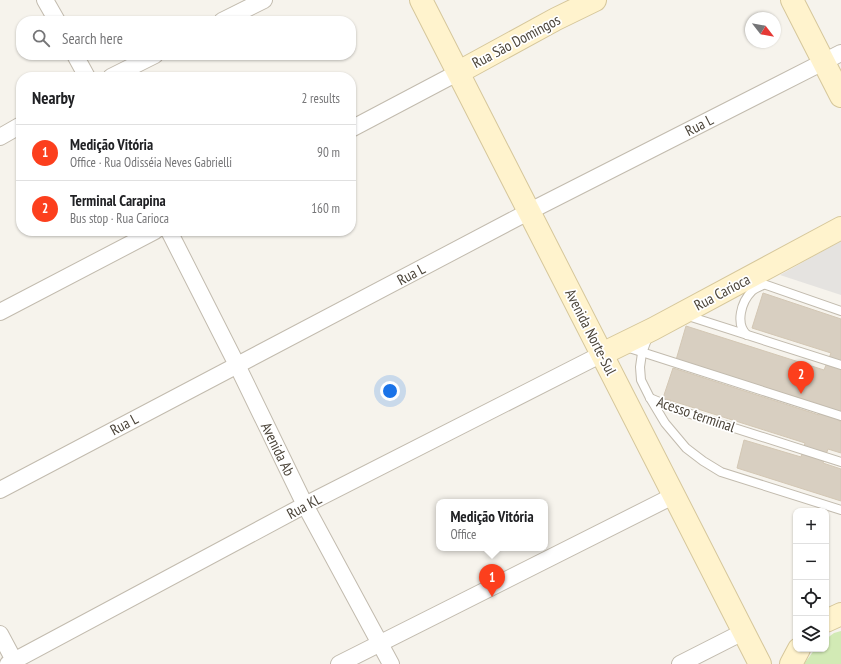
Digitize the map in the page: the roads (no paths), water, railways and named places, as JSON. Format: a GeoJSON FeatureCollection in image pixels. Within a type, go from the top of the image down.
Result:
{"type":"FeatureCollection","features":[{"type":"Feature","properties":{"kind":"main road","name":"Avenida Norte-Sul"},"geometry":{"type":"LineString","coordinates":[[421,0],[530,211],[612,350],[673,496],[760,664]]}},
{"type":"Feature","properties":{"kind":"main road","name":"Rua São Domingos"},"geometry":{"type":"LineString","coordinates":[[459,72],[556,19],[595,0]]}},
{"type":"Feature","properties":{"kind":"main road"},"geometry":{"type":"LineString","coordinates":[[792,0],[832,57],[841,96]]}},
{"type":"Feature","properties":{"kind":"main road","name":"Rua Carioca"},"geometry":{"type":"LineString","coordinates":[[612,350],[681,314],[751,285],[841,228]]}},
{"type":"Feature","properties":{"kind":"main road"},"geometry":{"type":"LineString","coordinates":[[829,620],[841,614]]}},
{"type":"Feature","properties":{"kind":"main road"},"geometry":{"type":"LineString","coordinates":[[791,664],[797,652]]}},
{"type":"Feature","properties":{"kind":"street"},"geometry":{"type":"LineString","coordinates":[[45,0],[54,16]]}},
{"type":"Feature","properties":{"kind":"street"},"geometry":{"type":"LineString","coordinates":[[232,16],[264,0]]}},
{"type":"Feature","properties":{"kind":"street","name":"Rua L"},"geometry":{"type":"LineString","coordinates":[[0,490],[530,211],[832,57]]}},
{"type":"Feature","properties":{"kind":"street"},"geometry":{"type":"LineString","coordinates":[[78,60],[84,72]]}},
{"type":"Feature","properties":{"kind":"street"},"geometry":{"type":"LineString","coordinates":[[121,72],[145,60]]}},
{"type":"Feature","properties":{"kind":"street"},"geometry":{"type":"LineString","coordinates":[[356,126],[459,72]]}},
{"type":"Feature","properties":{"kind":"street"},"geometry":{"type":"LineString","coordinates":[[0,137],[16,129]]}},
{"type":"Feature","properties":{"kind":"street"},"geometry":{"type":"LineString","coordinates":[[0,312],[145,236]]}},
{"type":"Feature","properties":{"kind":"street","name":"Avenida Ab"},"geometry":{"type":"LineString","coordinates":[[172,236],[237,365],[305,505],[391,664]]}},
{"type":"Feature","properties":{"kind":"street","name":"Rua KL"},"geometry":{"type":"LineString","coordinates":[[13,663],[305,505],[612,350]]}},
{"type":"Feature","properties":{"kind":"street"},"geometry":{"type":"LineString","coordinates":[[339,664],[673,496]]}},
{"type":"Feature","properties":{"kind":"street"},"geometry":{"type":"LineString","coordinates":[[680,664],[743,632]]}},
{"type":"Feature","properties":{"kind":"street"},"geometry":{"type":"LineString","coordinates":[[0,634],[13,663]]}},
{"type":"Feature","properties":{"kind":"lane"},"geometry":{"type":"LineString","coordinates":[[747,335],[741,327],[740,320],[751,285],[841,311]]}},
{"type":"Feature","properties":{"kind":"lane"},"geometry":{"type":"LineString","coordinates":[[681,314],[841,365]]}},
{"type":"Feature","properties":{"kind":"lane"},"geometry":{"type":"LineString","coordinates":[[650,398],[641,380],[640,367],[646,340],[653,329]]}},
{"type":"Feature","properties":{"kind":"lane"},"geometry":{"type":"LineString","coordinates":[[612,350],[642,353],[841,416]]}},
{"type":"Feature","properties":{"kind":"lane","name":"Acesso terminal"},"geometry":{"type":"LineString","coordinates":[[650,398],[681,410],[841,462]]}},
{"type":"Feature","properties":{"kind":"lane","name":"Acesso terminal"},"geometry":{"type":"LineString","coordinates":[[650,398],[669,429],[686,448],[721,472],[841,510]]}},
{"type":"Feature","properties":{"kind":"place","name":"Terminal Carapina"},"geometry":{"type":"Point","coordinates":[801,394]}},
{"type":"Feature","properties":{"kind":"place","name":"Medição Vitória"},"geometry":{"type":"Point","coordinates":[492,597]}}]}
